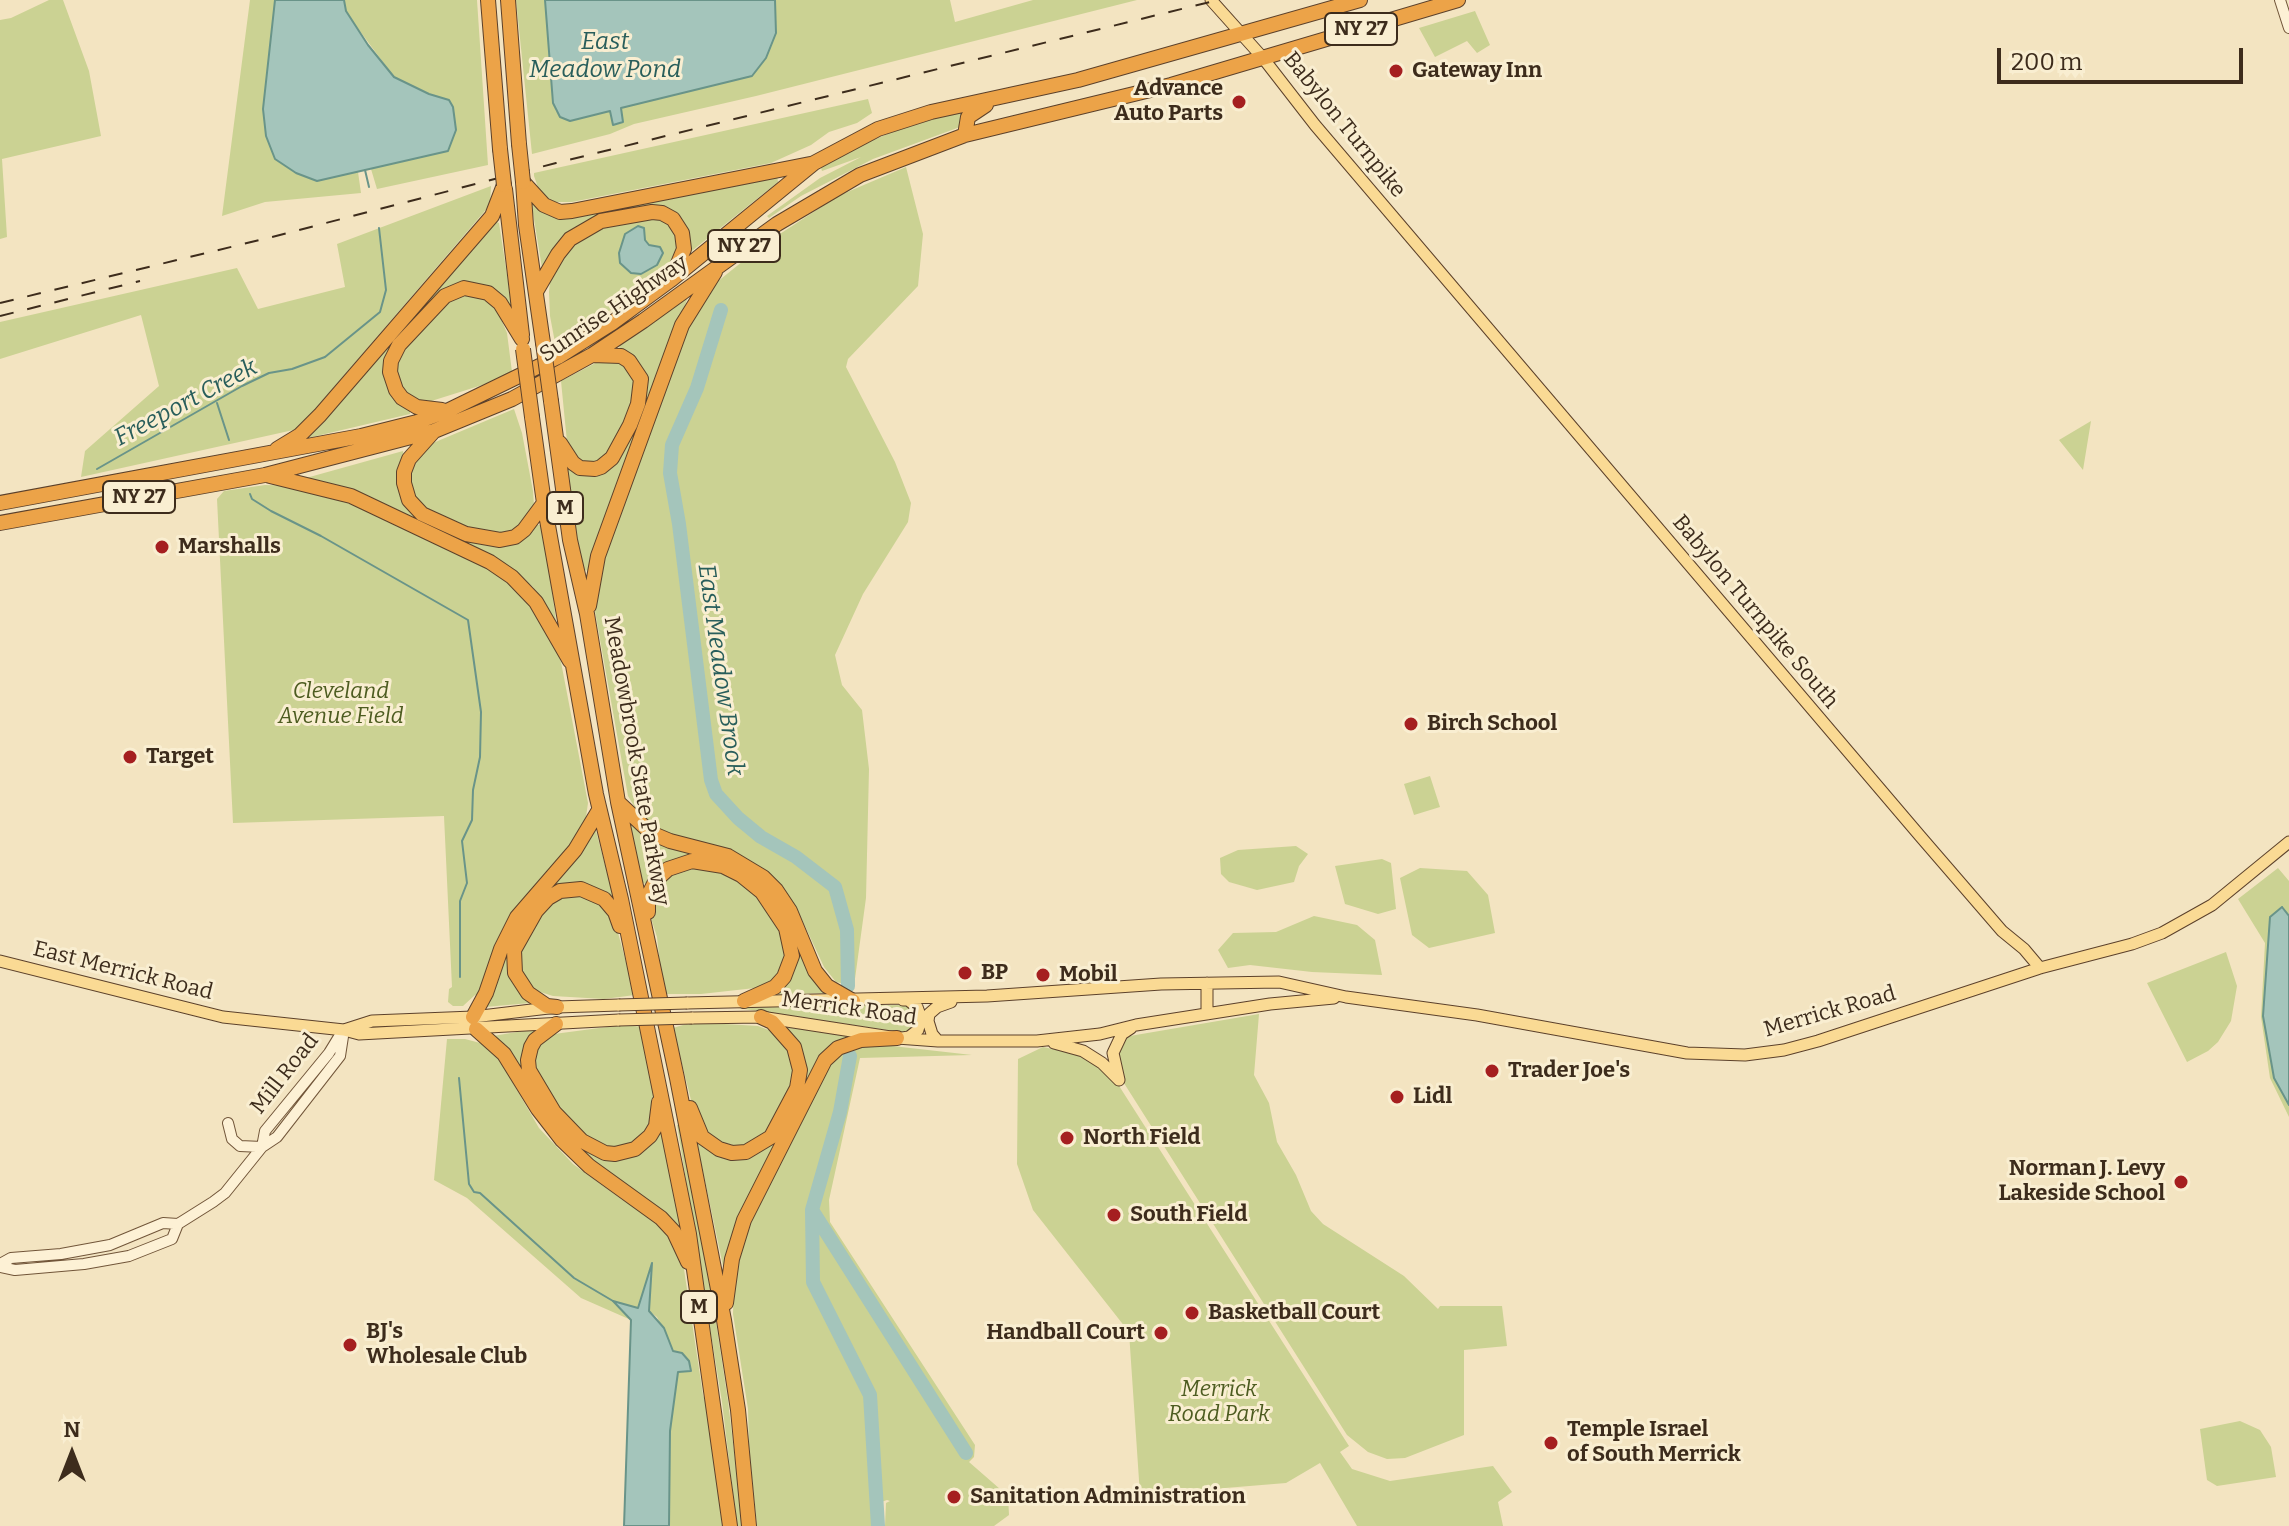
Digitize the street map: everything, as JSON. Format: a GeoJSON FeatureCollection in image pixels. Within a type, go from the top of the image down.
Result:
{"type":"FeatureCollection","features":[{"type":"Feature","properties":{"kind":"highway","name":"Meadowbrook State Parkway"},"geometry":{"type":"LineString","coordinates":[[488,0],[504,185],[544,503],[599,810],[674,1148],[719,1434],[730,1526]]}},
{"type":"Feature","properties":{"kind":"highway","name":"Meadowbrook State Parkway"},"geometry":{"type":"LineString","coordinates":[[508,0],[526,225],[570,540],[587,614],[618,802],[677,1078],[724,1320],[738,1410],[749,1526]]}},
{"type":"Feature","properties":{"kind":"highway","name":"Sunrise Highway"},"geometry":{"type":"LineString","coordinates":[[0,503],[392,429],[447,411],[558,357],[672,279],[814,163],[878,129],[931,112],[1078,80],[1360,0]]}},
{"type":"Feature","properties":{"kind":"highway","name":"Sunrise Highway"},"geometry":{"type":"LineString","coordinates":[[0,523],[265,475],[434,431],[512,399],[592,355],[809,203],[860,175],[965,135],[1171,85],[1458,0]]}},
{"type":"Feature","properties":{"kind":"highway"},"geometry":{"type":"LineString","coordinates":[[965,135],[968,117],[1004,96]]}},
{"type":"Feature","properties":{"kind":"highway"},"geometry":{"type":"LineString","coordinates":[[523,182],[544,205],[560,212],[814,163]]}},
{"type":"Feature","properties":{"kind":"highway"},"geometry":{"type":"LineString","coordinates":[[269,453],[300,435],[320,415],[492,216],[504,185]]}},
{"type":"Feature","properties":{"kind":"highway"},"geometry":{"type":"LineString","coordinates":[[537,290],[570,239],[601,221],[652,212],[673,219],[682,233],[684,249],[672,279]]}},
{"type":"Feature","properties":{"kind":"highway"},"geometry":{"type":"LineString","coordinates":[[587,614],[598,556],[682,325],[720,263]]}},
{"type":"Feature","properties":{"kind":"highway"},"geometry":{"type":"LineString","coordinates":[[447,411],[417,407],[402,398],[390,372],[391,361],[399,345],[445,296],[464,288],[488,293],[500,303],[523,344]]}},
{"type":"Feature","properties":{"kind":"highway"},"geometry":{"type":"LineString","coordinates":[[556,436],[573,463],[580,468],[595,469],[612,458],[630,425],[641,394],[642,383],[636,368],[621,356],[592,355]]}},
{"type":"Feature","properties":{"kind":"highway"},"geometry":{"type":"LineString","coordinates":[[434,431],[409,459],[404,472],[409,500],[422,514],[466,534],[500,540],[515,537],[524,530],[544,503]]}},
{"type":"Feature","properties":{"kind":"highway"},"geometry":{"type":"LineString","coordinates":[[265,475],[351,496],[490,562],[512,577],[536,602],[572,663]]}},
{"type":"Feature","properties":{"kind":"highway"},"geometry":{"type":"LineString","coordinates":[[618,802],[651,833],[728,856],[763,877],[790,911],[815,971],[827,986],[853,1001]]}},
{"type":"Feature","properties":{"kind":"highway"},"geometry":{"type":"LineString","coordinates":[[599,810],[575,850],[517,917],[501,949],[475,1023],[504,1054],[538,1109],[562,1140],[589,1166],[661,1218],[674,1232],[693,1272]]}},
{"type":"Feature","properties":{"kind":"highway"},"geometry":{"type":"LineString","coordinates":[[650,953],[648,896],[656,880],[668,869],[692,861],[704,861],[732,871],[772,903],[791,940],[792,956],[784,977],[775,987],[744,1001]]}},
{"type":"Feature","properties":{"kind":"highway"},"geometry":{"type":"LineString","coordinates":[[557,1007],[547,1006],[528,993],[520,983],[513,964],[514,950],[526,924],[548,898],[569,889],[589,890],[598,894],[615,912],[633,957]]}},
{"type":"Feature","properties":{"kind":"highway"},"geometry":{"type":"LineString","coordinates":[[677,1078],[702,1137],[710,1144],[732,1153],[746,1152],[763,1144],[777,1128],[797,1088],[800,1070],[794,1047],[772,1022],[761,1017]]}},
{"type":"Feature","properties":{"kind":"highway"},"geometry":{"type":"LineString","coordinates":[[556,1024],[535,1040],[528,1060],[529,1070],[554,1112],[592,1148],[615,1154],[642,1143],[656,1126],[660,1090]]}},
{"type":"Feature","properties":{"kind":"highway"},"geometry":{"type":"LineString","coordinates":[[724,1320],[732,1259],[744,1220],[815,1076],[825,1060],[838,1048],[861,1040],[897,1038]]}},
{"type":"Feature","properties":{"kind":"main road","name":"Babylon Turnpike"},"geometry":{"type":"LineString","coordinates":[[1211,0],[1263,58],[1315,125],[1444,277]]}},
{"type":"Feature","properties":{"kind":"main road"},"geometry":{"type":"LineString","coordinates":[[2280,0],[2289,28]]}},
{"type":"Feature","properties":{"kind":"main road","name":"Babylon Turnpike South"},"geometry":{"type":"LineString","coordinates":[[1444,277],[2002,931],[2024,949],[2040,968]]}},
{"type":"Feature","properties":{"kind":"main road","name":"Merrick Road"},"geometry":{"type":"LineString","coordinates":[[236,1018],[359,1034],[475,1023],[557,1007],[853,1001],[1279,982],[1346,997],[1477,1015],[1687,1053],[1721,1056],[1784,1050],[1818,1041],[2040,968],[2132,944],[2182,923],[2228,893],[2289,842]]}},
{"type":"Feature","properties":{"kind":"main road","name":"East Merrick Road"},"geometry":{"type":"LineString","coordinates":[[0,961],[236,1018]]}},
{"type":"Feature","properties":{"kind":"main road"},"geometry":{"type":"LineString","coordinates":[[1207,983],[1207,1014]]}},
{"type":"Feature","properties":{"kind":"main road"},"geometry":{"type":"LineString","coordinates":[[938,1041],[932,1034],[929,1014],[937,1007],[957,1000],[987,996]]}},
{"type":"Feature","properties":{"kind":"main road","name":"Merrick Road"},"geometry":{"type":"LineString","coordinates":[[475,1023],[556,1024],[761,1017],[897,1038],[1037,1041],[1100,1034],[1136,1025],[1270,1004],[1346,997]]}},
{"type":"Feature","properties":{"kind":"main road"},"geometry":{"type":"LineString","coordinates":[[897,999],[908,1000],[917,1007],[921,1018],[918,1030],[909,1037],[897,1038]]}},
{"type":"Feature","properties":{"kind":"main road"},"geometry":{"type":"LineString","coordinates":[[1037,1041],[1083,1051],[1102,1063],[1119,1080],[1113,1053],[1122,1034],[1136,1025]]}},
{"type":"Feature","properties":{"kind":"main road","name":"Mill Road"},"geometry":{"type":"LineString","coordinates":[[0,1266],[15,1270],[84,1264],[129,1256],[172,1239],[178,1224],[225,1193],[262,1147],[265,1131],[344,1030]]}},
{"type":"Feature","properties":{"kind":"main road"},"geometry":{"type":"LineString","coordinates":[[228,1123],[232,1139],[240,1146],[262,1147]]}},
{"type":"Feature","properties":{"kind":"main road","name":"Mill Road"},"geometry":{"type":"LineString","coordinates":[[0,1266],[11,1258],[61,1254],[110,1245],[163,1223],[178,1224]]}},
{"type":"Feature","properties":{"kind":"green space"},"geometry":{"type":"Polygon","coordinates":[[[49,0],[63,0],[89,71],[101,136],[2,159],[7,237],[0,239],[0,20],[49,0]]]}},
{"type":"Feature","properties":{"kind":"green space"},"geometry":{"type":"Polygon","coordinates":[[[250,0],[275,0],[263,109],[266,136],[275,159],[295,173],[317,181],[358,172],[361,193],[265,202],[222,216],[250,0]]]}},
{"type":"Feature","properties":{"kind":"green space"},"geometry":{"type":"Polygon","coordinates":[[[342,0],[477,0],[488,165],[377,189],[371,169],[448,151],[456,130],[453,107],[448,100],[394,77],[345,11],[342,0]]]}},
{"type":"Feature","properties":{"kind":"green space"},"geometry":{"type":"Polygon","coordinates":[[[516,0],[545,0],[556,111],[570,121],[611,111],[613,124],[621,108],[752,76],[776,33],[775,0],[950,0],[955,22],[1033,0],[1137,0],[634,124],[610,134],[532,154],[516,0]]]}},
{"type":"Feature","properties":{"kind":"green space"},"geometry":{"type":"Polygon","coordinates":[[[1475,11],[1490,45],[1477,53],[1467,41],[1435,57],[1419,28],[1475,11]]]}},
{"type":"Feature","properties":{"kind":"green space"},"geometry":{"type":"Polygon","coordinates":[[[868,99],[872,113],[857,123],[829,132],[811,145],[771,163],[572,202],[554,202],[540,193],[534,176],[534,173],[868,99]]]}},
{"type":"Feature","properties":{"kind":"green space"},"geometry":{"type":"Polygon","coordinates":[[[962,111],[964,115],[960,127],[873,159],[801,196],[769,218],[767,216],[820,178],[861,157],[822,171],[821,168],[837,156],[901,128],[962,111]]]}},
{"type":"Feature","properties":{"kind":"green space"},"geometry":{"type":"Polygon","coordinates":[[[906,167],[923,234],[918,286],[848,359],[846,367],[895,462],[911,503],[908,522],[863,594],[835,655],[842,685],[862,710],[869,769],[866,898],[854,986],[836,982],[824,967],[797,909],[774,881],[661,833],[640,816],[628,796],[594,606],[597,581],[687,325],[693,320],[699,306],[717,282],[763,245],[838,196],[906,167]]]}},
{"type":"Feature","properties":{"kind":"green space"},"geometry":{"type":"Polygon","coordinates":[[[777,175],[778,182],[688,254],[689,234],[678,217],[605,215],[542,268],[530,195],[547,211],[777,175]]]}},
{"type":"Feature","properties":{"kind":"green space"},"geometry":{"type":"Polygon","coordinates":[[[491,186],[490,205],[298,429],[81,477],[85,451],[159,386],[141,315],[0,359],[0,322],[237,268],[258,309],[345,287],[337,244],[491,186]]]}},
{"type":"Feature","properties":{"kind":"green space"},"geometry":{"type":"Polygon","coordinates":[[[646,216],[673,223],[680,249],[673,262],[556,348],[549,292],[558,260],[581,235],[603,224],[646,216]]]}},
{"type":"Feature","properties":{"kind":"green space"},"geometry":{"type":"Polygon","coordinates":[[[495,221],[499,223],[514,320],[509,310],[460,283],[388,354],[410,414],[308,438],[306,433],[495,221]]]}},
{"type":"Feature","properties":{"kind":"green space"},"geometry":{"type":"Polygon","coordinates":[[[463,291],[485,296],[503,316],[501,319],[507,333],[512,372],[495,381],[425,403],[405,394],[395,377],[399,351],[431,313],[463,291]]]}},
{"type":"Feature","properties":{"kind":"green space"},"geometry":{"type":"Polygon","coordinates":[[[689,294],[590,571],[584,570],[565,459],[596,473],[646,384],[619,349],[620,345],[689,294]]]}},
{"type":"Feature","properties":{"kind":"green space"},"geometry":{"type":"Polygon","coordinates":[[[607,357],[634,370],[637,394],[609,455],[598,463],[580,461],[567,442],[561,381],[607,357]]]}},
{"type":"Feature","properties":{"kind":"green space"},"geometry":{"type":"Polygon","coordinates":[[[514,409],[533,491],[534,506],[524,523],[510,534],[493,536],[460,526],[423,508],[411,491],[410,470],[418,454],[433,443],[514,409]]]}},
{"type":"Feature","properties":{"kind":"green space"},"geometry":{"type":"Polygon","coordinates":[[[2091,421],[2083,470],[2059,440],[2091,421]]]}},
{"type":"Feature","properties":{"kind":"green space"},"geometry":{"type":"Polygon","coordinates":[[[403,451],[412,511],[487,544],[540,525],[546,542],[557,629],[533,587],[502,562],[306,478],[403,451]]]}},
{"type":"Feature","properties":{"kind":"green space","name":"Cleveland Avenue Field"},"geometry":{"type":"Polygon","coordinates":[[[265,485],[303,486],[351,500],[509,578],[550,632],[561,662],[588,803],[585,824],[479,997],[475,995],[463,1006],[453,1006],[448,1002],[452,987],[444,816],[233,823],[217,499],[224,491],[265,485]]]}},
{"type":"Feature","properties":{"kind":"green space"},"geometry":{"type":"Polygon","coordinates":[[[1430,776],[1440,807],[1414,815],[1404,784],[1430,776]]]}},
{"type":"Feature","properties":{"kind":"green space"},"geometry":{"type":"Polygon","coordinates":[[[630,815],[639,828],[654,838],[720,856],[757,877],[789,914],[814,975],[830,993],[764,995],[786,980],[793,968],[795,955],[794,937],[786,916],[770,893],[737,868],[696,856],[677,860],[660,870],[648,884],[642,883],[626,816],[630,815]]]}},
{"type":"Feature","properties":{"kind":"green space"},"geometry":{"type":"Polygon","coordinates":[[[591,830],[596,831],[617,910],[569,883],[513,942],[530,1003],[485,1007],[512,932],[591,830]]]}},
{"type":"Feature","properties":{"kind":"green space"},"geometry":{"type":"Polygon","coordinates":[[[1296,846],[1308,854],[1299,866],[1294,882],[1257,890],[1229,882],[1221,874],[1220,858],[1238,850],[1296,846]]]}},
{"type":"Feature","properties":{"kind":"green space"},"geometry":{"type":"Polygon","coordinates":[[[1382,859],[1391,863],[1396,909],[1378,914],[1345,904],[1335,866],[1382,859]]]}},
{"type":"Feature","properties":{"kind":"green space"},"geometry":{"type":"Polygon","coordinates":[[[701,864],[747,883],[781,924],[789,954],[783,971],[772,983],[701,994],[663,994],[657,937],[650,915],[657,885],[676,867],[701,864]]]}},
{"type":"Feature","properties":{"kind":"green space"},"geometry":{"type":"Polygon","coordinates":[[[1420,868],[1467,871],[1488,895],[1495,933],[1429,948],[1412,935],[1400,878],[1420,868]]]}},
{"type":"Feature","properties":{"kind":"green space"},"geometry":{"type":"Polygon","coordinates":[[[2278,868],[2289,881],[2289,1117],[2270,1078],[2261,1017],[2265,943],[2238,899],[2278,868]]]}},
{"type":"Feature","properties":{"kind":"green space"},"geometry":{"type":"Polygon","coordinates":[[[569,891],[602,901],[617,929],[635,995],[604,999],[553,996],[534,990],[517,965],[520,944],[550,900],[569,891]]]}},
{"type":"Feature","properties":{"kind":"green space"},"geometry":{"type":"Polygon","coordinates":[[[1314,916],[1357,925],[1375,940],[1382,975],[1250,965],[1228,968],[1218,950],[1233,933],[1276,932],[1314,916]]]}},
{"type":"Feature","properties":{"kind":"green space"},"geometry":{"type":"Polygon","coordinates":[[[2226,952],[2237,986],[2231,1021],[2218,1042],[2187,1062],[2147,983],[2226,952]]]}},
{"type":"Feature","properties":{"kind":"green space"},"geometry":{"type":"Polygon","coordinates":[[[905,1005],[914,1009],[918,1022],[910,1031],[901,1032],[731,1007],[905,1005]]]}},
{"type":"Feature","properties":{"kind":"green space"},"geometry":{"type":"Polygon","coordinates":[[[1259,1014],[1254,1075],[1269,1103],[1277,1142],[1296,1175],[1311,1211],[1323,1224],[1404,1276],[1438,1309],[1440,1306],[1502,1306],[1507,1346],[1464,1350],[1464,1435],[1405,1458],[1387,1459],[1368,1452],[1347,1435],[1122,1080],[1117,1050],[1124,1037],[1259,1014]]]}},
{"type":"Feature","properties":{"kind":"green space"},"geometry":{"type":"Polygon","coordinates":[[[693,1022],[758,1026],[779,1034],[790,1046],[795,1079],[768,1132],[753,1143],[740,1147],[711,1139],[693,1108],[673,1028],[693,1022]]]}},
{"type":"Feature","properties":{"kind":"green space"},"geometry":{"type":"Polygon","coordinates":[[[622,1025],[645,1027],[643,1042],[655,1103],[649,1130],[637,1143],[619,1149],[603,1147],[586,1139],[553,1101],[536,1075],[533,1049],[554,1034],[622,1025]]]}},
{"type":"Feature","properties":{"kind":"green space"},"geometry":{"type":"Polygon","coordinates":[[[790,1027],[861,1038],[827,1053],[723,1266],[694,1129],[709,1148],[763,1148],[799,1089],[785,1030],[790,1027]]]}},
{"type":"Feature","properties":{"kind":"green space"},"geometry":{"type":"Polygon","coordinates":[[[535,1029],[537,1032],[526,1049],[545,1106],[615,1157],[662,1127],[682,1234],[570,1143],[493,1036],[535,1029]]]}},
{"type":"Feature","properties":{"kind":"green space"},"geometry":{"type":"Polygon","coordinates":[[[447,1039],[465,1039],[484,1044],[496,1054],[539,1128],[573,1164],[654,1219],[674,1238],[682,1256],[703,1395],[711,1417],[722,1526],[669,1526],[670,1431],[678,1372],[690,1371],[673,1351],[657,1317],[649,1311],[651,1267],[638,1308],[615,1302],[631,1320],[581,1298],[467,1198],[434,1180],[447,1039]]]}},
{"type":"Feature","properties":{"kind":"green space"},"geometry":{"type":"Polygon","coordinates":[[[875,1044],[972,1055],[860,1058],[829,1200],[830,1222],[975,1445],[974,1457],[969,1462],[1008,1496],[1009,1515],[994,1526],[885,1526],[886,1503],[890,1501],[887,1500],[881,1502],[882,1526],[757,1526],[748,1409],[733,1314],[734,1275],[739,1246],[825,1073],[839,1052],[875,1044]]]}},
{"type":"Feature","properties":{"kind":"green space","name":"Merrick Road Park"},"geometry":{"type":"Polygon","coordinates":[[[1043,1047],[1082,1055],[1114,1078],[1349,1446],[1340,1452],[1352,1469],[1390,1481],[1493,1466],[1512,1492],[1498,1502],[1503,1526],[1357,1526],[1320,1463],[1286,1483],[1140,1495],[1129,1332],[1033,1210],[1017,1164],[1018,1059],[1043,1047]]]}},
{"type":"Feature","properties":{"kind":"green space"},"geometry":{"type":"Polygon","coordinates":[[[677,1125],[680,1125],[705,1249],[743,1526],[737,1526],[722,1402],[677,1125]]]}},
{"type":"Feature","properties":{"kind":"green space"},"geometry":{"type":"Polygon","coordinates":[[[2240,1421],[2260,1430],[2271,1447],[2276,1477],[2217,1486],[2207,1480],[2200,1429],[2240,1421]]]}},
{"type":"Feature","properties":{"kind":"water"},"geometry":{"type":"Polygon","coordinates":[[[275,0],[344,0],[346,11],[368,45],[394,77],[449,100],[456,130],[448,151],[317,181],[296,173],[275,159],[266,136],[263,109],[275,0]]]}},
{"type":"Feature","properties":{"kind":"water","name":"East Meadow Pond"},"geometry":{"type":"Polygon","coordinates":[[[545,0],[775,0],[776,33],[766,58],[752,76],[621,108],[623,122],[613,125],[610,111],[570,121],[560,117],[553,103],[545,0]]]}},
{"type":"Feature","properties":{"kind":"water"},"geometry":{"type":"Polygon","coordinates":[[[638,226],[644,228],[645,240],[649,245],[660,247],[663,253],[657,265],[641,274],[631,273],[620,263],[619,253],[625,234],[638,226]]]}},
{"type":"Feature","properties":{"kind":"water"},"geometry":{"type":"Polygon","coordinates":[[[2282,907],[2289,916],[2289,1105],[2274,1078],[2263,1016],[2270,917],[2282,907]]]}},
{"type":"Feature","properties":{"kind":"water"},"geometry":{"type":"Polygon","coordinates":[[[652,1263],[649,1311],[664,1328],[673,1351],[682,1353],[689,1361],[691,1371],[678,1372],[670,1431],[669,1526],[624,1526],[631,1320],[613,1301],[638,1308],[652,1263]]]}},
{"type":"Feature","properties":{"kind":"waterway","name":"Freeport Creek"},"geometry":{"type":"LineString","coordinates":[[365,170],[369,187]]}},
{"type":"Feature","properties":{"kind":"waterway","name":"Freeport Creek"},"geometry":{"type":"LineString","coordinates":[[97,469],[242,386],[269,373],[292,369],[325,357],[380,312],[386,290],[379,228]]}},
{"type":"Feature","properties":{"kind":"waterway","name":"East Meadow Brook"},"geometry":{"type":"LineString","coordinates":[[721,310],[697,388],[672,445],[670,473],[711,780],[716,794],[738,818],[835,887],[847,930],[848,986]]}},
{"type":"Feature","properties":{"kind":"waterway"},"geometry":{"type":"LineString","coordinates":[[217,403],[229,440]]}},
{"type":"Feature","properties":{"kind":"waterway"},"geometry":{"type":"LineString","coordinates":[[250,494],[252,499],[271,511],[468,620],[481,712],[480,757],[473,790],[472,820],[462,841],[467,883],[460,901],[460,977]]}},
{"type":"Feature","properties":{"kind":"waterway","name":"East Meadow Brook"},"geometry":{"type":"LineString","coordinates":[[850,1056],[840,1112],[812,1210],[813,1282],[870,1395],[878,1526]]}},
{"type":"Feature","properties":{"kind":"waterway"},"geometry":{"type":"LineString","coordinates":[[459,1078],[469,1184],[474,1192],[480,1193],[574,1278],[613,1301]]}},
{"type":"Feature","properties":{"kind":"waterway"},"geometry":{"type":"LineString","coordinates":[[812,1210],[966,1453]]}},
{"type":"Feature","properties":{"kind":"railway"},"geometry":{"type":"LineString","coordinates":[[0,303],[1218,0]]}},
{"type":"Feature","properties":{"kind":"railway"},"geometry":{"type":"LineString","coordinates":[[0,316],[140,281]]}},
{"type":"Feature","properties":{"kind":"place","name":"Gateway Inn"},"geometry":{"type":"Point","coordinates":[1396,71]}},
{"type":"Feature","properties":{"kind":"place","name":"Advance Auto Parts"},"geometry":{"type":"Point","coordinates":[1239,102]}},
{"type":"Feature","properties":{"kind":"place","name":"Marshalls"},"geometry":{"type":"Point","coordinates":[162,547]}},
{"type":"Feature","properties":{"kind":"place","name":"Birch School"},"geometry":{"type":"Point","coordinates":[1411,724]}},
{"type":"Feature","properties":{"kind":"place","name":"Target"},"geometry":{"type":"Point","coordinates":[130,757]}},
{"type":"Feature","properties":{"kind":"place","name":"BP"},"geometry":{"type":"Point","coordinates":[965,973]}},
{"type":"Feature","properties":{"kind":"place","name":"Mobil"},"geometry":{"type":"Point","coordinates":[1043,975]}},
{"type":"Feature","properties":{"kind":"place","name":"Trader Joe's"},"geometry":{"type":"Point","coordinates":[1492,1071]}},
{"type":"Feature","properties":{"kind":"place","name":"Lidl"},"geometry":{"type":"Point","coordinates":[1397,1097]}},
{"type":"Feature","properties":{"kind":"place","name":"North Field"},"geometry":{"type":"Point","coordinates":[1067,1138]}},
{"type":"Feature","properties":{"kind":"place","name":"Norman J. Levy Lakeside School"},"geometry":{"type":"Point","coordinates":[2181,1182]}},
{"type":"Feature","properties":{"kind":"place","name":"South Field"},"geometry":{"type":"Point","coordinates":[1114,1215]}},
{"type":"Feature","properties":{"kind":"place","name":"Basketball Court"},"geometry":{"type":"Point","coordinates":[1192,1313]}},
{"type":"Feature","properties":{"kind":"place","name":"Handball Court"},"geometry":{"type":"Point","coordinates":[1161,1333]}},
{"type":"Feature","properties":{"kind":"place","name":"BJ's Wholesale Club"},"geometry":{"type":"Point","coordinates":[350,1345]}},
{"type":"Feature","properties":{"kind":"place","name":"Temple Israel of South Merrick"},"geometry":{"type":"Point","coordinates":[1551,1443]}},
{"type":"Feature","properties":{"kind":"place","name":"Sanitation Administration"},"geometry":{"type":"Point","coordinates":[954,1497]}}]}
